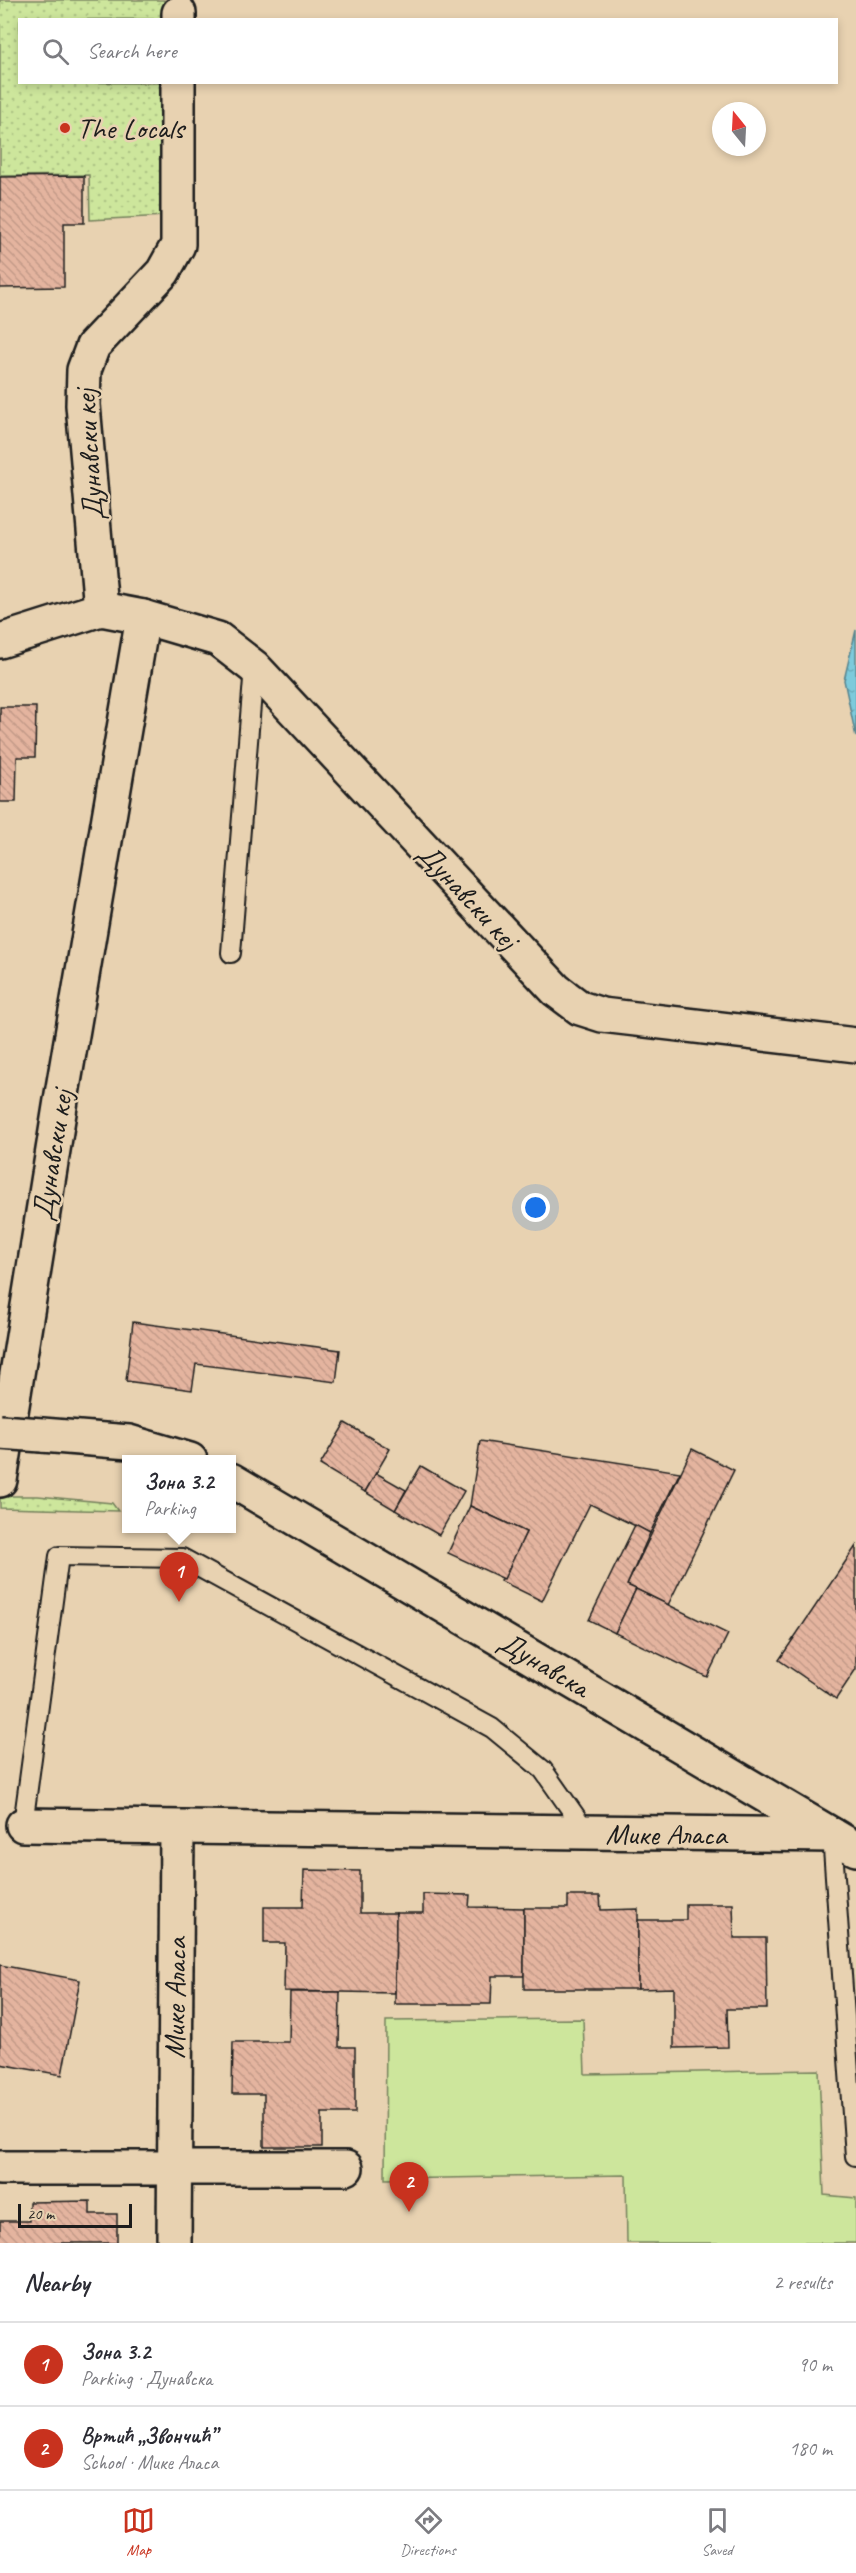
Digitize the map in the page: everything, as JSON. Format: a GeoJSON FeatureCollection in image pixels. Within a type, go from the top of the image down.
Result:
{"type":"FeatureCollection","features":[{"type":"Feature","properties":{"kind":"street","name":"Дунавски кеј"},"geometry":{"type":"LineString","coordinates":[[101,609],[83,405],[84,370],[93,346],[163,272],[178,245],[178,84]]}},
{"type":"Feature","properties":{"kind":"street","name":"Дунавски кеј"},"geometry":{"type":"LineString","coordinates":[[0,641],[101,609],[143,617],[218,639],[254,667],[556,990],[580,1008],[602,1015],[856,1045]]}},
{"type":"Feature","properties":{"kind":"street","name":"Дунавски кеј"},"geometry":{"type":"LineString","coordinates":[[0,1480],[60,1105],[143,617]]}},
{"type":"Feature","properties":{"kind":"street"},"geometry":{"type":"LineString","coordinates":[[0,1432],[129,1442],[173,1455]]}},
{"type":"Feature","properties":{"kind":"street","name":"Дунавска"},"geometry":{"type":"LineString","coordinates":[[236,1483],[844,1842]]}},
{"type":"Feature","properties":{"kind":"street","name":"Мике Аласа"},"geometry":{"type":"LineString","coordinates":[[23,1825],[588,1834],[844,1842]]}},
{"type":"Feature","properties":{"kind":"street","name":"Мике Аласа"},"geometry":{"type":"LineString","coordinates":[[174,2243],[177,1828]]}},
{"type":"Feature","properties":{"kind":"street"},"geometry":{"type":"LineString","coordinates":[[0,2168],[345,2168]]}},
{"type":"Feature","properties":{"kind":"lane"},"geometry":{"type":"LineString","coordinates":[[231,953],[254,667]]}},
{"type":"Feature","properties":{"kind":"lane"},"geometry":{"type":"LineString","coordinates":[[23,1825],[59,1556],[182,1558],[492,1728],[543,1770],[588,1834]]}},
{"type":"Feature","properties":{"kind":"lane"},"geometry":{"type":"LineString","coordinates":[[844,1842],[855,2156]]}},
{"type":"Feature","properties":{"kind":"green space"},"geometry":{"type":"Polygon","coordinates":[[[0,0],[164,0],[165,18],[18,18],[18,84],[165,84],[165,216],[90,220],[89,175],[0,176],[0,0]]]}},
{"type":"Feature","properties":{"kind":"green space"},"geometry":{"type":"Polygon","coordinates":[[[0,1496],[38,1496],[112,1503],[118,1511],[0,1508],[0,1496]]]}},
{"type":"Feature","properties":{"kind":"green space"},"geometry":{"type":"Polygon","coordinates":[[[583,2019],[585,2074],[819,2070],[824,2195],[856,2198],[856,2243],[627,2243],[626,2175],[385,2179],[386,2021],[583,2019]]]}},
{"type":"Feature","properties":{"kind":"water"},"geometry":{"type":"Polygon","coordinates":[[[856,630],[856,737],[844,680],[856,630]]]}},
{"type":"Feature","properties":{"kind":"building"},"geometry":{"type":"Polygon","coordinates":[[[84,176],[84,223],[64,223],[64,287],[0,288],[0,177],[84,176]]]}},
{"type":"Feature","properties":{"kind":"building"},"geometry":{"type":"Polygon","coordinates":[[[0,707],[36,707],[35,757],[17,757],[16,802],[0,802],[0,707]]]}},
{"type":"Feature","properties":{"kind":"building"},"geometry":{"type":"Polygon","coordinates":[[[133,1322],[340,1350],[336,1382],[196,1364],[192,1390],[126,1381],[133,1322]]]}},
{"type":"Feature","properties":{"kind":"building"},"geometry":{"type":"Polygon","coordinates":[[[345,1423],[390,1449],[365,1492],[320,1465],[345,1423]]]}},
{"type":"Feature","properties":{"kind":"building"},"geometry":{"type":"Polygon","coordinates":[[[480,1441],[680,1472],[650,1533],[590,1504],[542,1601],[501,1581],[526,1532],[470,1506],[480,1441]]]}},
{"type":"Feature","properties":{"kind":"building"},"geometry":{"type":"Polygon","coordinates":[[[692,1449],[734,1470],[668,1605],[627,1585],[692,1449]]]}},
{"type":"Feature","properties":{"kind":"building"},"geometry":{"type":"Polygon","coordinates":[[[421,1466],[464,1491],[439,1535],[395,1510],[421,1466]]]}},
{"type":"Feature","properties":{"kind":"building"},"geometry":{"type":"Polygon","coordinates":[[[376,1473],[406,1490],[395,1510],[365,1492],[376,1473]]]}},
{"type":"Feature","properties":{"kind":"building"},"geometry":{"type":"Polygon","coordinates":[[[470,1506],[526,1532],[504,1579],[448,1553],[470,1506]]]}},
{"type":"Feature","properties":{"kind":"building"},"geometry":{"type":"Polygon","coordinates":[[[635,1525],[650,1533],[627,1585],[636,1589],[615,1633],[589,1620],[635,1525]]]}},
{"type":"Feature","properties":{"kind":"building"},"geometry":{"type":"Polygon","coordinates":[[[856,1546],[856,1669],[836,1699],[779,1660],[856,1546]]]}},
{"type":"Feature","properties":{"kind":"building"},"geometry":{"type":"Polygon","coordinates":[[[636,1589],[728,1634],[707,1677],[615,1633],[636,1589]]]}},
{"type":"Feature","properties":{"kind":"building"},"geometry":{"type":"Polygon","coordinates":[[[304,1870],[360,1871],[360,1913],[396,1913],[395,1993],[284,1991],[285,1943],[264,1943],[264,1907],[303,1907],[304,1870]]]}},
{"type":"Feature","properties":{"kind":"building"},"geometry":{"type":"Polygon","coordinates":[[[423,1894],[470,1895],[469,1907],[524,1908],[524,1976],[492,1976],[491,2004],[395,2004],[396,1913],[423,1913],[423,1894]]]}},
{"type":"Feature","properties":{"kind":"building"},"geometry":{"type":"Polygon","coordinates":[[[568,1896],[600,1896],[601,1910],[638,1909],[638,1989],[524,1989],[524,1908],[568,1908],[568,1896]]]}},
{"type":"Feature","properties":{"kind":"building"},"geometry":{"type":"Polygon","coordinates":[[[686,1904],[733,1904],[734,1938],[766,1938],[767,2009],[727,2009],[728,2047],[674,2048],[674,1988],[638,1989],[638,1920],[686,1920],[686,1904]]]}},
{"type":"Feature","properties":{"kind":"building"},"geometry":{"type":"Polygon","coordinates":[[[0,1965],[80,1980],[62,2075],[0,2064],[0,1965]]]}},
{"type":"Feature","properties":{"kind":"building"},"geometry":{"type":"Polygon","coordinates":[[[290,1992],[340,1992],[339,2047],[355,2047],[355,2113],[322,2113],[322,2147],[264,2147],[264,2094],[232,2094],[233,2042],[289,2042],[290,1992]]]}},
{"type":"Feature","properties":{"kind":"building"},"geometry":{"type":"Polygon","coordinates":[[[90,2201],[90,2214],[117,2214],[117,2243],[0,2243],[0,2221],[29,2221],[29,2202],[90,2201]]]}},
{"type":"Feature","properties":{"kind":"place","name":"The Locals"},"geometry":{"type":"Point","coordinates":[65,128]}},
{"type":"Feature","properties":{"kind":"place","name":"Зона 3.2"},"geometry":{"type":"Point","coordinates":[179,1602]}},
{"type":"Feature","properties":{"kind":"place","name":"Вртић „Звончић”"},"geometry":{"type":"Point","coordinates":[409,2212]}}]}
